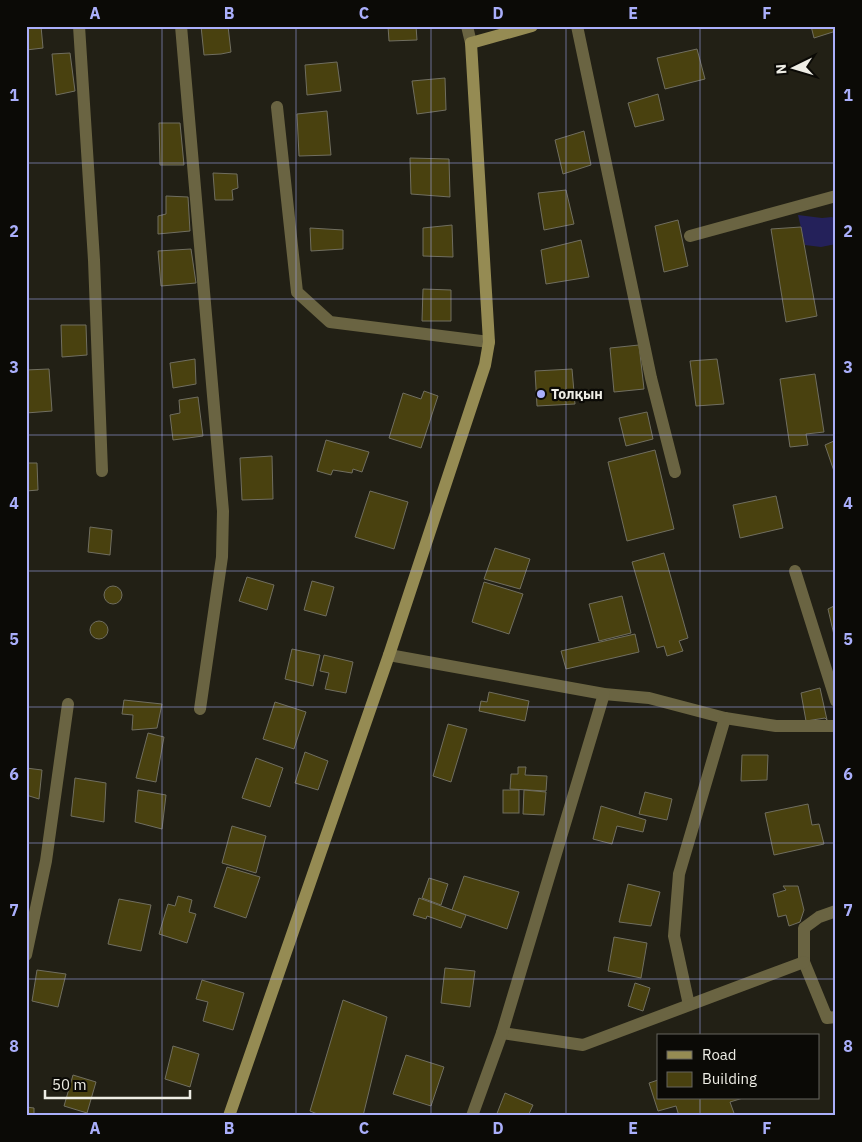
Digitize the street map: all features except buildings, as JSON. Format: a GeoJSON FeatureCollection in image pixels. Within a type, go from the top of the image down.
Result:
{"type":"FeatureCollection","features":[{"type":"Feature","properties":{"kind":"street"},"geometry":{"type":"LineString","coordinates":[[79,26],[94,260],[102,471]]}},
{"type":"Feature","properties":{"kind":"street"},"geometry":{"type":"LineString","coordinates":[[181,26],[224,512],[222,557],[200,709]]}},
{"type":"Feature","properties":{"kind":"street"},"geometry":{"type":"LineString","coordinates":[[230,1116],[389,655],[485,365],[489,342],[471,43],[467,26]]}},
{"type":"Feature","properties":{"kind":"street"},"geometry":{"type":"LineString","coordinates":[[471,43],[532,26]]}},
{"type":"Feature","properties":{"kind":"street"},"geometry":{"type":"LineString","coordinates":[[578,26],[651,378],[675,472]]}},
{"type":"Feature","properties":{"kind":"street"},"geometry":{"type":"LineString","coordinates":[[277,107],[297,292],[330,322],[489,342]]}},
{"type":"Feature","properties":{"kind":"street"},"geometry":{"type":"LineString","coordinates":[[690,236],[836,196]]}},
{"type":"Feature","properties":{"kind":"street"},"geometry":{"type":"LineString","coordinates":[[795,571],[836,701]]}},
{"type":"Feature","properties":{"kind":"street"},"geometry":{"type":"LineString","coordinates":[[389,655],[604,694],[649,698],[725,718],[776,726],[836,726]]}},
{"type":"Feature","properties":{"kind":"street"},"geometry":{"type":"LineString","coordinates":[[472,1116],[502,1034],[604,694]]}},
{"type":"Feature","properties":{"kind":"street"},"geometry":{"type":"LineString","coordinates":[[26,956],[46,861],[68,704]]}},
{"type":"Feature","properties":{"kind":"street"},"geometry":{"type":"LineString","coordinates":[[689,1005],[674,936],[679,874],[725,718]]}},
{"type":"Feature","properties":{"kind":"street"},"geometry":{"type":"LineString","coordinates":[[836,911],[818,917],[804,928],[804,962],[827,1018],[836,1017]]}},
{"type":"Feature","properties":{"kind":"street"},"geometry":{"type":"LineString","coordinates":[[502,1034],[583,1044],[804,962]]}},
{"type":"Feature","properties":{"kind":"shaded area"},"geometry":{"type":"Polygon","coordinates":[[[798,215],[822,218],[832,217],[836,220],[836,244],[821,247],[805,245],[798,215]]]}},
{"type":"Feature","properties":{"kind":"place","name":"Толқын"},"geometry":{"type":"Point","coordinates":[541,394]}}]}
